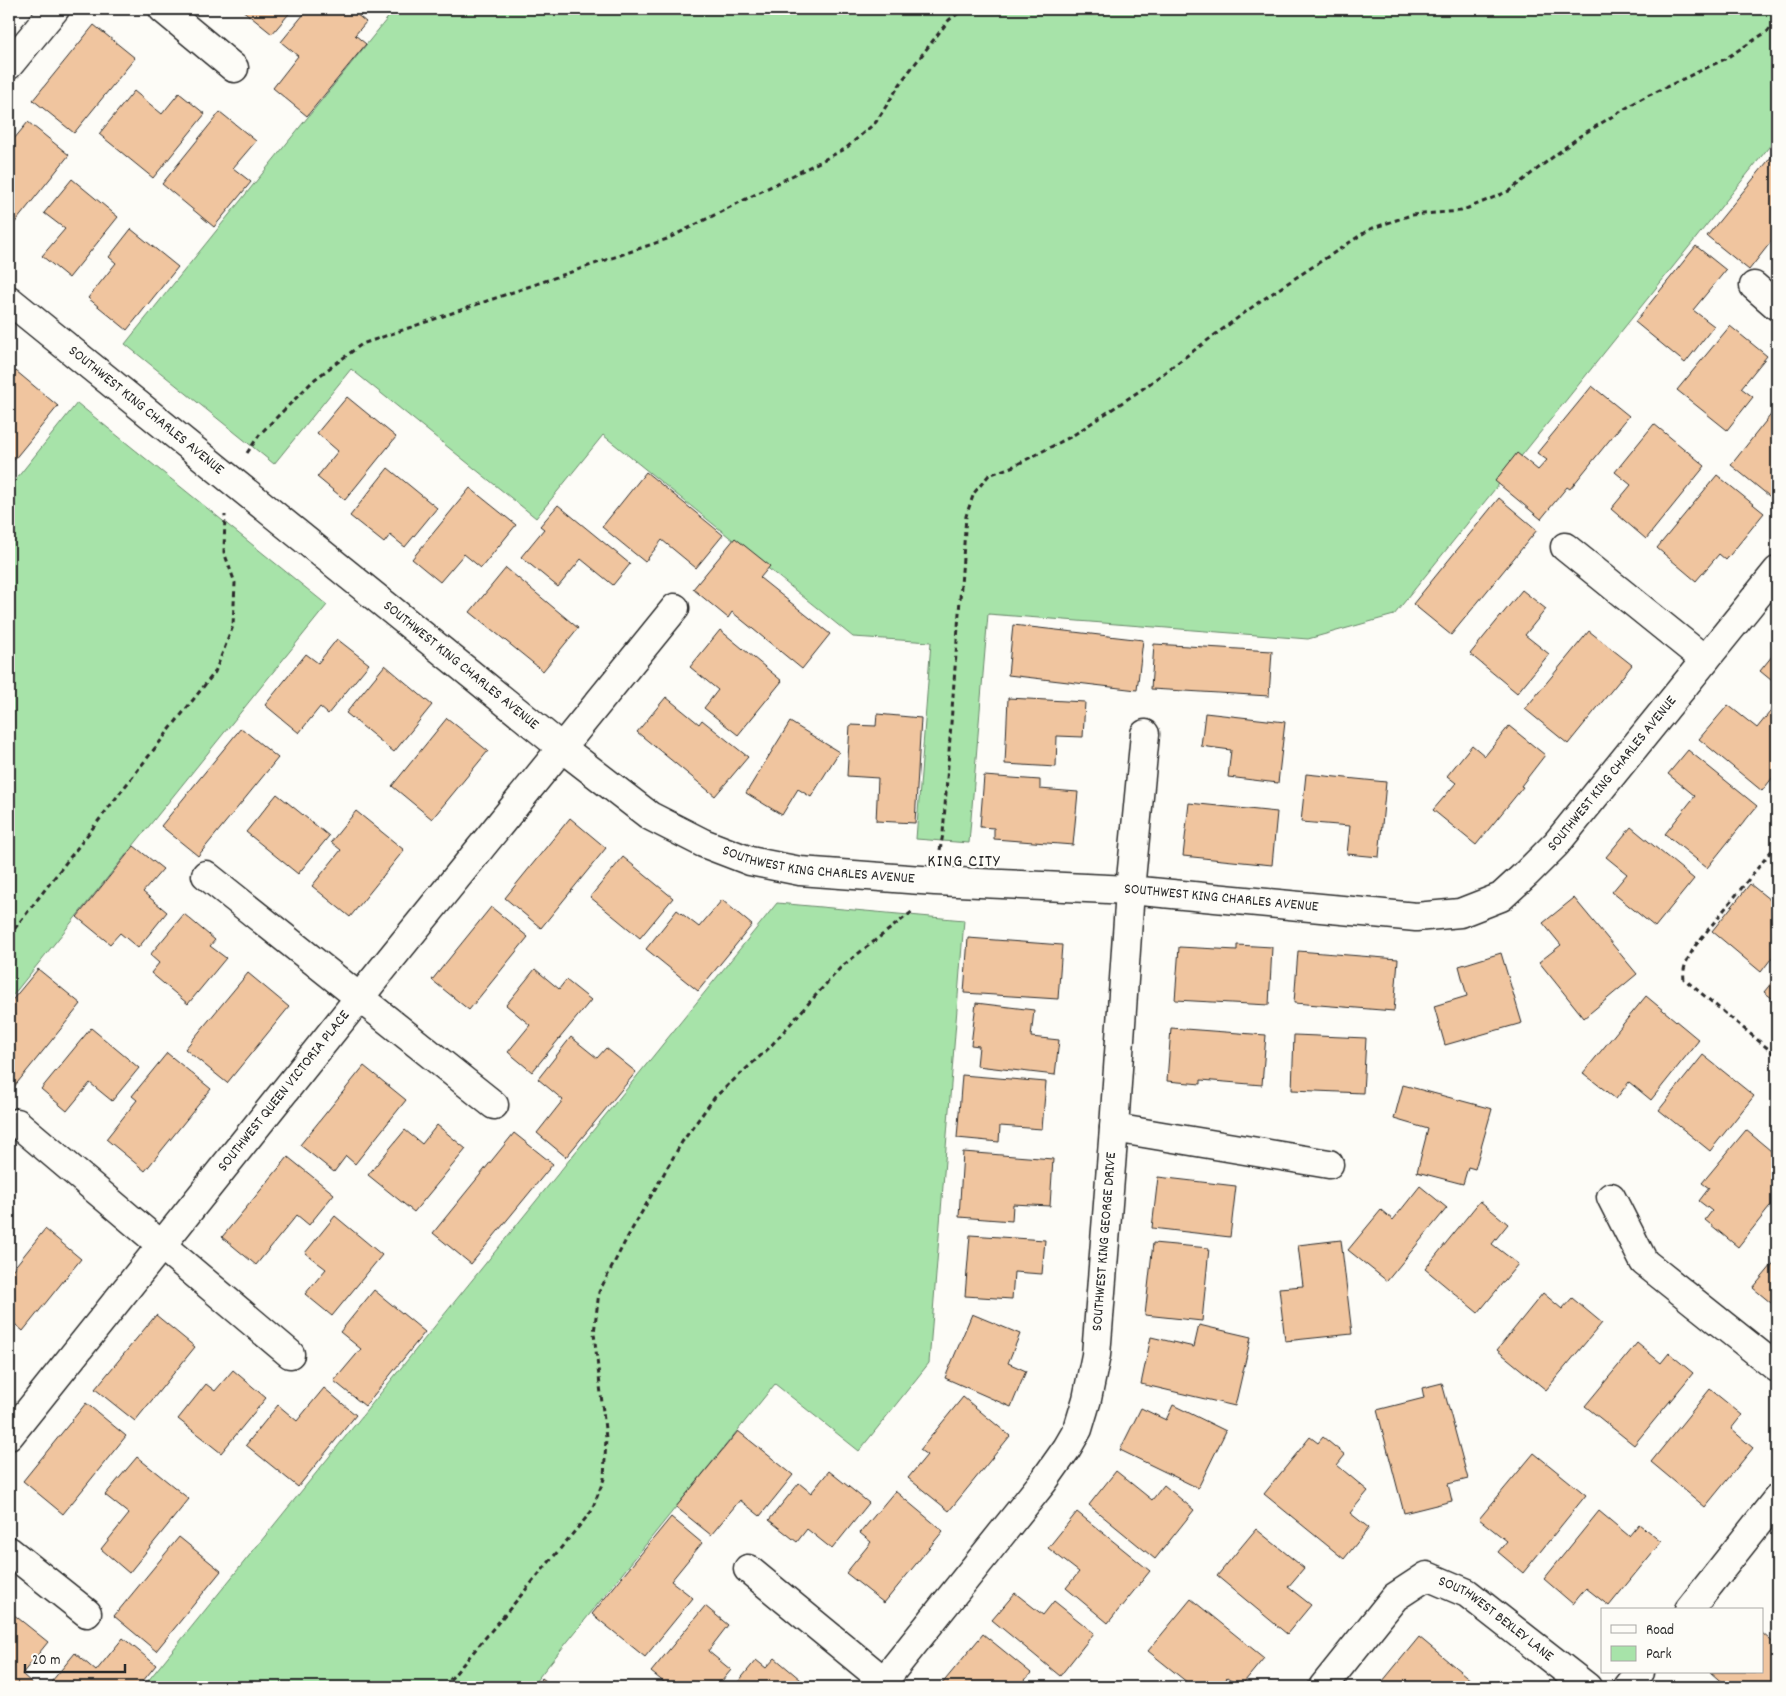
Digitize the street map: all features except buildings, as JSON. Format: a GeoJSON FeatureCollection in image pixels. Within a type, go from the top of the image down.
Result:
{"type":"FeatureCollection","features":[{"type":"Feature","properties":{"kind":"street"},"geometry":{"type":"LineString","coordinates":[[9,65],[55,9]]}},
{"type":"Feature","properties":{"kind":"street"},"geometry":{"type":"LineString","coordinates":[[163,9],[234,68]]}},
{"type":"Feature","properties":{"kind":"street"},"geometry":{"type":"LineString","coordinates":[[1754,286],[1777,306]]}},
{"type":"Feature","properties":{"kind":"street","name":"SOUTHWEST KING CHARLES AVENUE"},"geometry":{"type":"LineString","coordinates":[[9,300],[562,748],[650,816],[702,843],[750,860],[800,870],[935,881],[1130,890],[1416,917],[1460,913],[1501,897],[1556,844],[1777,571]]}},
{"type":"Feature","properties":{"kind":"street"},"geometry":{"type":"LineString","coordinates":[[1565,547],[1705,660]]}},
{"type":"Feature","properties":{"kind":"street","name":"SOUTHWEST QUEEN VICTORIA PLACE"},"geometry":{"type":"LineString","coordinates":[[9,1436],[359,998],[675,608]]}},
{"type":"Feature","properties":{"kind":"street","name":"SOUTHWEST KING GEORGE DRIVE"},"geometry":{"type":"LineString","coordinates":[[748,1569],[882,1684],[1043,1482],[1078,1429],[1087,1399],[1096,1355],[1130,890],[1145,734]]}},
{"type":"Feature","properties":{"kind":"street"},"geometry":{"type":"LineString","coordinates":[[206,875],[494,1105]]}},
{"type":"Feature","properties":{"kind":"street"},"geometry":{"type":"LineString","coordinates":[[17,1123],[290,1354]]}},
{"type":"Feature","properties":{"kind":"street"},"geometry":{"type":"LineString","coordinates":[[1114,1128],[1329,1164]]}},
{"type":"Feature","properties":{"kind":"street"},"geometry":{"type":"LineString","coordinates":[[1611,1197],[1644,1262],[1777,1368]]}},
{"type":"Feature","properties":{"kind":"street"},"geometry":{"type":"LineString","coordinates":[[1692,1608],[1777,1499]]}},
{"type":"Feature","properties":{"kind":"street"},"geometry":{"type":"LineString","coordinates":[[9,1551],[87,1613]]}},
{"type":"Feature","properties":{"kind":"street","name":"SOUTHWEST BEXLEY LANE"},"geometry":{"type":"LineString","coordinates":[[1323,1687],[1395,1597],[1427,1576],[1467,1592],[1587,1687]]}},
{"type":"Feature","properties":{"kind":"street"},"geometry":{"type":"LineString","coordinates":[[1628,1687],[1638,1674]]}},
{"type":"Feature","properties":{"kind":"path"},"geometry":{"type":"LineString","coordinates":[[9,936],[215,672],[233,626],[235,583],[224,552],[226,514],[234,482],[245,455],[260,434],[315,379],[362,344],[667,239],[845,149],[876,122],[909,70],[949,20],[964,9]]}},
{"type":"Feature","properties":{"kind":"path"},"geometry":{"type":"LineString","coordinates":[[444,1687],[591,1512],[604,1479],[606,1438],[594,1333],[599,1292],[627,1238],[682,1142],[715,1097],[768,1049],[841,967],[920,905],[935,881],[943,834],[966,516],[974,493],[989,475],[1014,466],[1072,436],[1141,390],[1259,302],[1370,229],[1411,215],[1461,211],[1510,191],[1580,136],[1641,99],[1725,59],[1768,31],[1777,19]]}},
{"type":"Feature","properties":{"kind":"path"},"geometry":{"type":"LineString","coordinates":[[1777,844],[1695,946],[1683,972],[1684,979],[1777,1056]]}},
{"type":"Feature","properties":{"kind":"green space"},"geometry":{"type":"Polygon","coordinates":[[[395,9],[1777,9],[1777,137],[1394,615],[1308,639],[988,614],[969,843],[916,839],[931,642],[853,637],[603,435],[536,518],[351,369],[274,464],[125,344],[395,9]]]}},
{"type":"Feature","properties":{"kind":"green space"},"geometry":{"type":"Polygon","coordinates":[[[77,403],[327,605],[9,1000],[9,488],[77,403]]]}},
{"type":"Feature","properties":{"kind":"green space"},"geometry":{"type":"Polygon","coordinates":[[[777,903],[964,920],[929,1363],[859,1451],[775,1384],[531,1687],[143,1687],[777,903]]]}},
{"type":"Feature","properties":{"kind":"district","name":"KING CITY"},"geometry":{"type":"Point","coordinates":[964,862]}}]}
